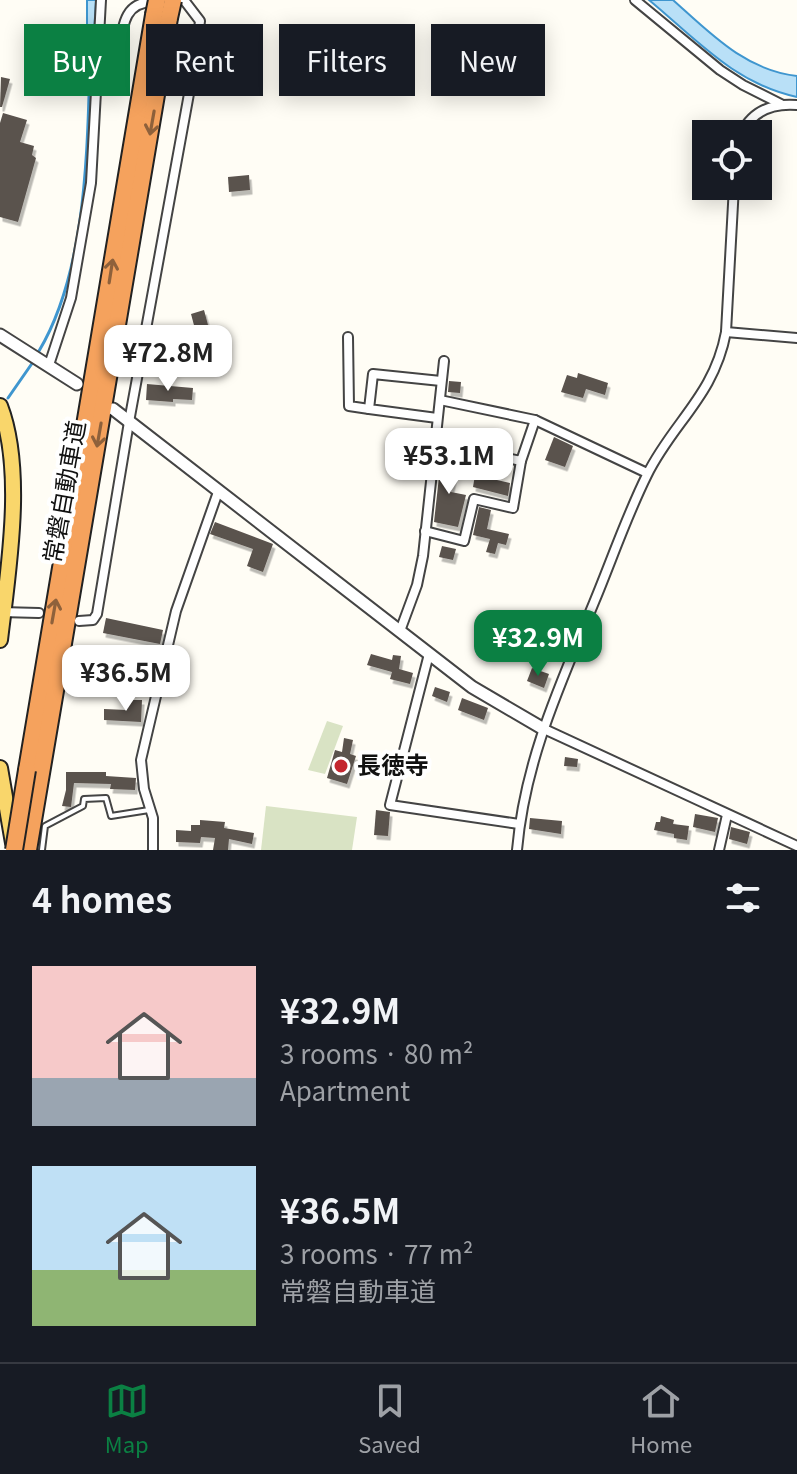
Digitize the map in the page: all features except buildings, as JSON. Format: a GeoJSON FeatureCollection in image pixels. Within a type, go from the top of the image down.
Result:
{"type":"FeatureCollection","features":[{"type":"Feature","properties":{"kind":"highway","name":"常磐自動車道"},"geometry":{"type":"LineString","coordinates":[[14,850],[34,772],[160,11],[173,0]]}},
{"type":"Feature","properties":{"kind":"highway","name":"常磐自動車道"},"geometry":{"type":"LineString","coordinates":[[28,850],[34,772]]}},
{"type":"Feature","properties":{"kind":"main road"},"geometry":{"type":"LineString","coordinates":[[0,406],[13,465],[0,640]]}},
{"type":"Feature","properties":{"kind":"main road"},"geometry":{"type":"LineString","coordinates":[[0,768],[14,850]]}},
{"type":"Feature","properties":{"kind":"street"},"geometry":{"type":"LineString","coordinates":[[99,24],[101,0]]}},
{"type":"Feature","properties":{"kind":"street"},"geometry":{"type":"LineString","coordinates":[[79,621],[93,620],[97,614],[195,61],[200,21],[184,0]]}},
{"type":"Feature","properties":{"kind":"street"},"geometry":{"type":"LineString","coordinates":[[635,0],[720,70],[781,104]]}},
{"type":"Feature","properties":{"kind":"street"},"geometry":{"type":"LineString","coordinates":[[124,24],[126,15],[134,6],[147,2],[191,8]]}},
{"type":"Feature","properties":{"kind":"street"},"geometry":{"type":"LineString","coordinates":[[49,365],[71,298],[91,183],[95,96]]}},
{"type":"Feature","properties":{"kind":"street"},"geometry":{"type":"LineString","coordinates":[[751,120],[765,108],[781,104],[797,105]]}},
{"type":"Feature","properties":{"kind":"street"},"geometry":{"type":"LineString","coordinates":[[517,850],[519,824],[542,728],[647,473],[713,377],[722,353],[726,332],[733,200]]}},
{"type":"Feature","properties":{"kind":"street"},"geometry":{"type":"LineString","coordinates":[[726,332],[797,338]]}},
{"type":"Feature","properties":{"kind":"street"},"geometry":{"type":"LineString","coordinates":[[0,335],[77,384]]}},
{"type":"Feature","properties":{"kind":"street"},"geometry":{"type":"LineString","coordinates":[[348,337],[349,406],[437,418]]}},
{"type":"Feature","properties":{"kind":"street"},"geometry":{"type":"LineString","coordinates":[[400,631],[417,585],[444,361]]}},
{"type":"Feature","properties":{"kind":"street"},"geometry":{"type":"LineString","coordinates":[[369,409],[373,374],[441,381]]}},
{"type":"Feature","properties":{"kind":"street"},"geometry":{"type":"LineString","coordinates":[[440,400],[535,420],[647,473]]}},
{"type":"Feature","properties":{"kind":"street"},"geometry":{"type":"LineString","coordinates":[[113,409],[472,687],[542,728],[797,846]]}},
{"type":"Feature","properties":{"kind":"street"},"geometry":{"type":"LineString","coordinates":[[425,531],[464,541],[474,499],[513,508],[521,461],[535,420]]}},
{"type":"Feature","properties":{"kind":"street"},"geometry":{"type":"LineString","coordinates":[[435,443],[521,461]]}},
{"type":"Feature","properties":{"kind":"street"},"geometry":{"type":"LineString","coordinates":[[153,850],[153,818],[144,789],[141,760],[176,611],[218,492]]}},
{"type":"Feature","properties":{"kind":"street"},"geometry":{"type":"LineString","coordinates":[[2,612],[39,613]]}},
{"type":"Feature","properties":{"kind":"street"},"geometry":{"type":"LineString","coordinates":[[429,654],[390,805],[519,824]]}},
{"type":"Feature","properties":{"kind":"street"},"geometry":{"type":"LineString","coordinates":[[719,850],[727,815]]}},
{"type":"Feature","properties":{"kind":"lane"},"geometry":{"type":"LineString","coordinates":[[42,850],[45,826],[83,806],[84,799],[106,798],[111,816],[151,810]]}},
{"type":"Feature","properties":{"kind":"green space"},"geometry":{"type":"Polygon","coordinates":[[[327,721],[343,726],[325,774],[308,770],[327,721]]]}},
{"type":"Feature","properties":{"kind":"green space"},"geometry":{"type":"Polygon","coordinates":[[[266,806],[357,817],[352,850],[261,850],[266,806]]]}},
{"type":"Feature","properties":{"kind":"water"},"geometry":{"type":"Polygon","coordinates":[[[87,0],[96,0],[95,24],[87,24],[87,0]]]}},
{"type":"Feature","properties":{"kind":"water"},"geometry":{"type":"Polygon","coordinates":[[[649,0],[673,0],[715,37],[745,58],[778,72],[797,76],[797,97],[775,91],[735,71],[649,0]]]}},
{"type":"Feature","properties":{"kind":"waterway"},"geometry":{"type":"LineString","coordinates":[[39,351],[55,320],[75,250],[85,175],[89,96]]}},
{"type":"Feature","properties":{"kind":"waterway"},"geometry":{"type":"LineString","coordinates":[[8,398],[33,362]]}},
{"type":"Feature","properties":{"kind":"place","name":"長徳寺"},"geometry":{"type":"Point","coordinates":[341,766]}}]}
